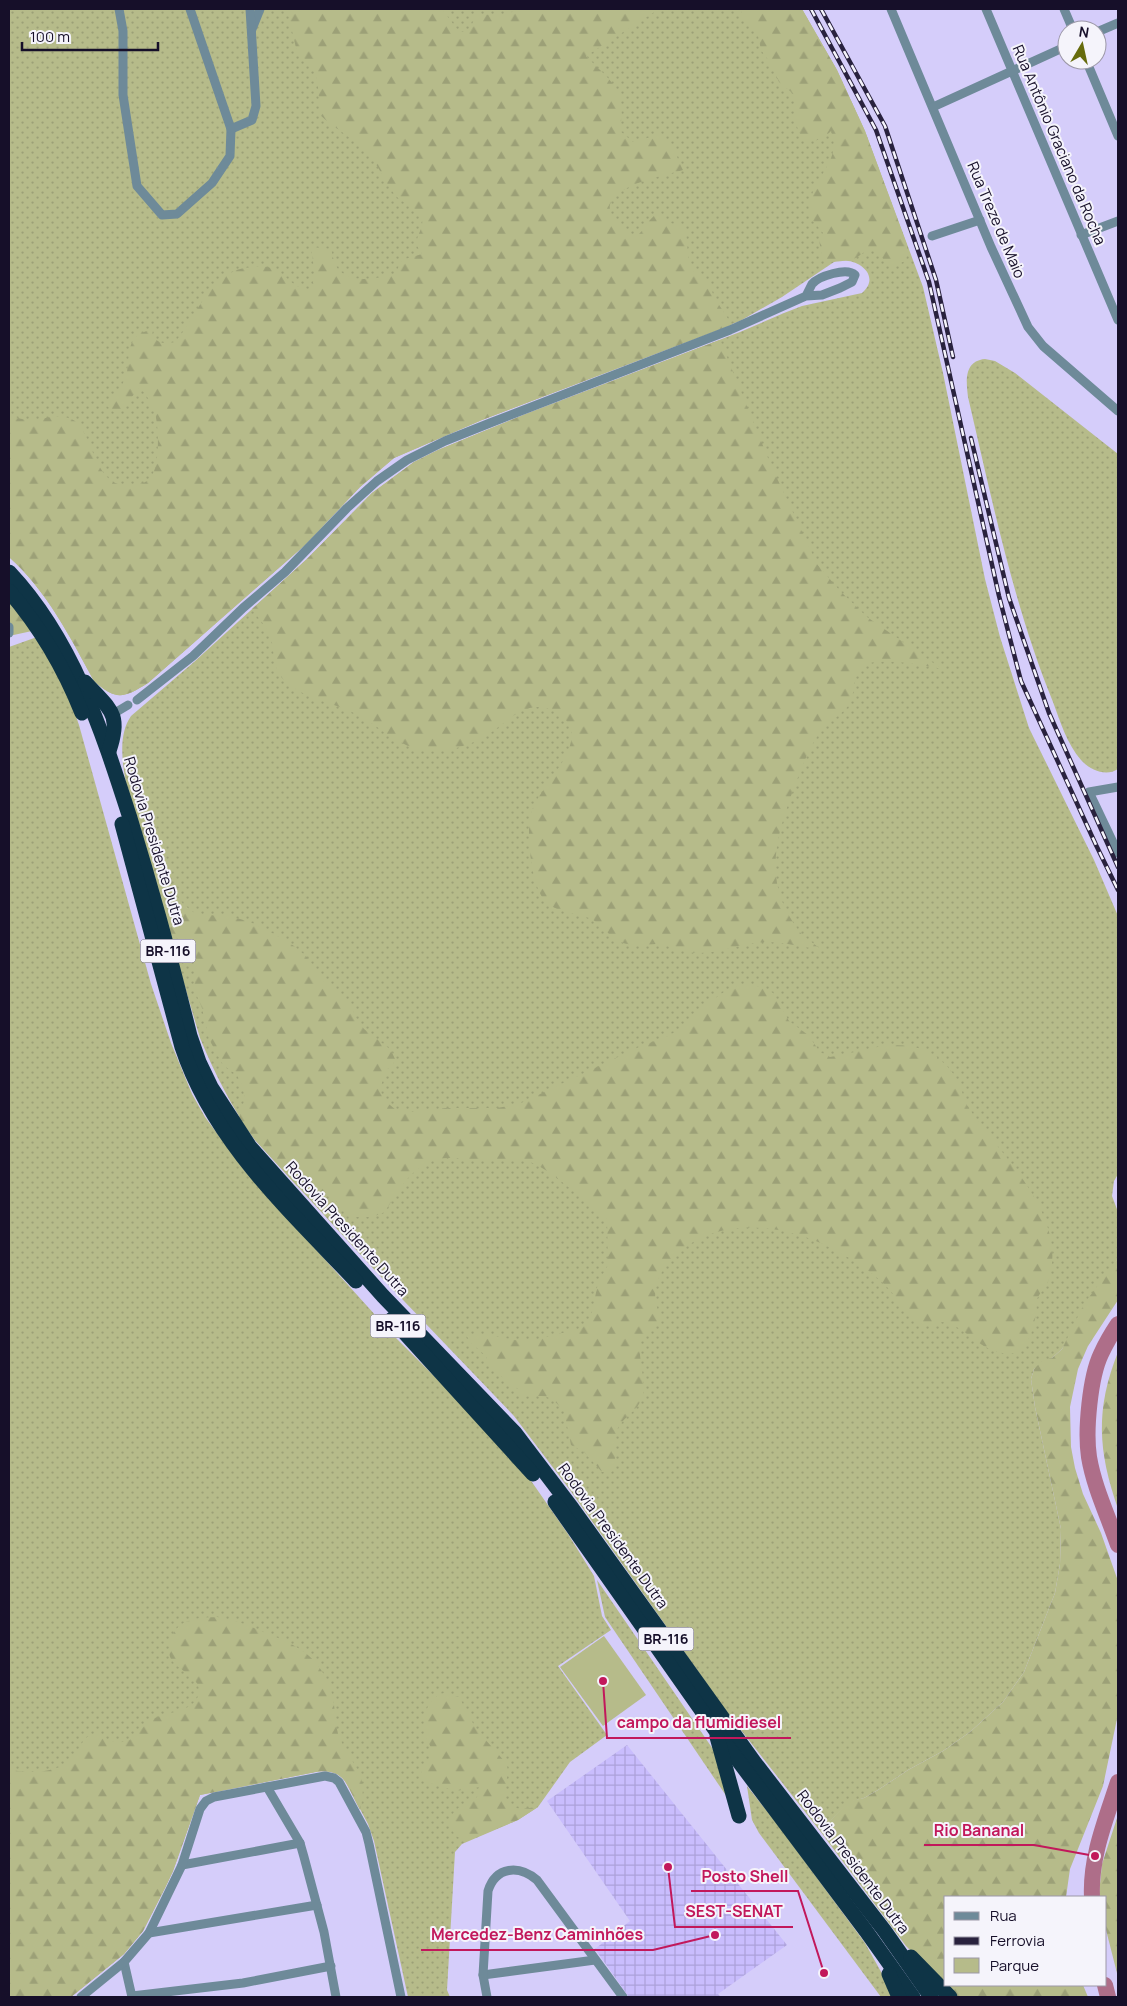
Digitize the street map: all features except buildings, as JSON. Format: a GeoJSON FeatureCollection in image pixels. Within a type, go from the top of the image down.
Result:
{"type":"FeatureCollection","features":[{"type":"Feature","properties":{"kind":"highway","name":"Rodovia Presidente Dutra"},"geometry":{"type":"LineString","coordinates":[[9,572],[35,603],[77,673],[109,751],[142,855],[190,1036],[203,1070],[225,1110],[250,1147],[293,1196],[383,1296],[515,1433],[572,1508],[755,1762],[884,1930],[931,1997]]}},
{"type":"Feature","properties":{"kind":"highway","name":"Rodovia Presidente Dutra"},"geometry":{"type":"LineString","coordinates":[[9,591],[39,631],[77,699],[99,755],[121,822],[190,1072],[203,1099],[229,1140],[269,1188],[525,1462],[716,1731],[914,1997]]}},
{"type":"Feature","properties":{"kind":"highway"},"geometry":{"type":"LineString","coordinates":[[77,673],[113,714],[116,729],[109,751]]}},
{"type":"Feature","properties":{"kind":"highway"},"geometry":{"type":"LineString","coordinates":[[716,1731],[739,1816]]}},
{"type":"Feature","properties":{"kind":"highway"},"geometry":{"type":"LineString","coordinates":[[884,1930],[950,1997]]}},
{"type":"Feature","properties":{"kind":"highway"},"geometry":{"type":"LineString","coordinates":[[866,1931],[899,1997]]}},
{"type":"Feature","properties":{"kind":"street"},"geometry":{"type":"LineString","coordinates":[[120,9],[123,31],[123,95],[137,186],[162,215],[177,214],[212,182],[230,156],[231,129],[190,9]]}},
{"type":"Feature","properties":{"kind":"street"},"geometry":{"type":"LineString","coordinates":[[231,129],[252,120],[256,106],[250,9]]}},
{"type":"Feature","properties":{"kind":"street"},"geometry":{"type":"LineString","coordinates":[[251,31],[260,9]]}},
{"type":"Feature","properties":{"kind":"street","name":"Rua Treze de Maio"},"geometry":{"type":"LineString","coordinates":[[891,9],[980,220],[1018,306],[1033,334],[1043,346],[1118,412]]}},
{"type":"Feature","properties":{"kind":"street","name":"Rua Antônio Graciano da Rocha"},"geometry":{"type":"LineString","coordinates":[[986,9],[1118,320]]}},
{"type":"Feature","properties":{"kind":"street"},"geometry":{"type":"LineString","coordinates":[[933,107],[1057,51]]}},
{"type":"Feature","properties":{"kind":"street"},"geometry":{"type":"LineString","coordinates":[[1090,70],[1118,136]]}},
{"type":"Feature","properties":{"kind":"street"},"geometry":{"type":"LineString","coordinates":[[932,236],[980,220]]}},
{"type":"Feature","properties":{"kind":"street"},"geometry":{"type":"LineString","coordinates":[[1082,234],[1118,221]]}},
{"type":"Feature","properties":{"kind":"street"},"geometry":{"type":"LineString","coordinates":[[137,700],[193,656],[243,608],[292,565],[347,508],[377,481],[407,460],[490,423],[730,330],[806,296],[822,295],[849,284],[854,280],[855,275],[852,272],[845,271],[821,279],[812,285],[806,296]]}},
{"type":"Feature","properties":{"kind":"street"},"geometry":{"type":"LineString","coordinates":[[9,627],[9,633]]}},
{"type":"Feature","properties":{"kind":"street"},"geometry":{"type":"LineString","coordinates":[[113,714],[128,705]]}},
{"type":"Feature","properties":{"kind":"street"},"geometry":{"type":"LineString","coordinates":[[1118,787],[1089,792],[1118,854]]}},
{"type":"Feature","properties":{"kind":"street"},"geometry":{"type":"LineString","coordinates":[[81,1997],[124,1962],[149,1933],[182,1865],[200,1809],[206,1801],[214,1797],[325,1776],[336,1779],[343,1788],[366,1832],[401,1997]]}},
{"type":"Feature","properties":{"kind":"street"},"geometry":{"type":"LineString","coordinates":[[268,1788],[300,1844],[331,1966],[336,1997]]}},
{"type":"Feature","properties":{"kind":"street"},"geometry":{"type":"LineString","coordinates":[[182,1865],[300,1844]]}},
{"type":"Feature","properties":{"kind":"street"},"geometry":{"type":"LineString","coordinates":[[487,1997],[483,1975],[488,1891],[494,1878],[508,1870],[524,1872],[537,1880],[623,1997]]}},
{"type":"Feature","properties":{"kind":"street"},"geometry":{"type":"LineString","coordinates":[[149,1933],[316,1905]]}},
{"type":"Feature","properties":{"kind":"street"},"geometry":{"type":"LineString","coordinates":[[483,1975],[595,1960]]}},
{"type":"Feature","properties":{"kind":"street"},"geometry":{"type":"LineString","coordinates":[[124,1962],[132,1997],[243,1983],[331,1966]]}},
{"type":"Feature","properties":{"kind":"shaded area"},"geometry":{"type":"Polygon","coordinates":[[[627,1745],[787,1945],[718,1994],[721,1997],[629,1997],[595,1949],[630,1921],[547,1801],[627,1745]]]}},
{"type":"Feature","properties":{"kind":"green space"},"geometry":{"type":"Polygon","coordinates":[[[9,9],[802,9],[837,70],[865,131],[923,287],[943,373],[985,579],[1000,637],[1029,728],[1094,860],[1118,916],[1118,1174],[1114,1181],[1112,1196],[1118,1212],[1118,1258],[1062,1349],[1052,1358],[1034,1369],[1031,1379],[1035,1407],[1061,1529],[1060,1564],[1055,1593],[1024,1672],[1003,1702],[970,1732],[943,1751],[908,1770],[878,1790],[864,1798],[849,1802],[820,1831],[726,1711],[570,1490],[514,1416],[382,1278],[255,1140],[239,1116],[224,1090],[200,1038],[127,789],[122,751],[124,733],[131,716],[194,662],[307,559],[372,493],[414,462],[438,450],[526,414],[740,332],[802,306],[862,293],[868,286],[868,273],[858,264],[850,261],[834,262],[782,297],[740,321],[482,420],[394,458],[360,487],[305,545],[148,683],[133,692],[120,695],[114,694],[108,692],[94,681],[57,615],[23,570],[9,557],[9,9]]]}},
{"type":"Feature","properties":{"kind":"green space"},"geometry":{"type":"Polygon","coordinates":[[[287,9],[442,9],[459,32],[468,32],[477,14],[507,16],[515,9],[659,9],[586,56],[616,88],[621,105],[620,131],[633,142],[654,136],[666,139],[683,170],[650,179],[624,190],[615,196],[610,205],[611,214],[629,235],[638,235],[657,214],[667,222],[681,226],[686,232],[688,256],[693,271],[708,280],[714,297],[732,325],[482,420],[394,458],[360,487],[305,545],[148,683],[133,692],[120,695],[114,694],[108,692],[94,681],[57,615],[23,570],[9,557],[9,414],[27,420],[56,417],[71,419],[82,429],[105,475],[117,484],[134,485],[143,483],[151,477],[156,464],[157,428],[152,406],[140,387],[117,415],[107,406],[124,381],[131,345],[138,336],[153,329],[152,336],[157,341],[165,343],[175,342],[212,288],[231,272],[244,268],[268,267],[276,270],[299,287],[310,289],[314,279],[311,247],[331,249],[338,269],[345,275],[359,279],[395,274],[402,260],[422,254],[416,244],[422,225],[420,215],[415,209],[396,196],[376,164],[363,148],[320,115],[315,72],[296,48],[287,9]]]}},
{"type":"Feature","properties":{"kind":"green space"},"geometry":{"type":"Polygon","coordinates":[[[742,9],[802,9],[837,70],[865,131],[907,245],[905,261],[891,265],[888,264],[877,251],[873,250],[849,260],[825,262],[822,258],[819,239],[823,233],[814,222],[809,207],[814,189],[828,165],[834,149],[834,140],[831,131],[814,141],[805,139],[801,135],[796,123],[796,96],[779,82],[769,61],[761,50],[758,35],[741,14],[742,9]]]}},
{"type":"Feature","properties":{"kind":"green space"},"geometry":{"type":"Polygon","coordinates":[[[720,340],[770,463],[817,564],[840,591],[867,617],[942,669],[891,662],[863,665],[856,678],[851,702],[820,732],[805,760],[793,790],[779,837],[776,852],[777,883],[781,898],[795,926],[808,940],[822,950],[765,942],[707,953],[693,953],[656,944],[625,944],[616,940],[594,920],[557,909],[542,897],[538,889],[530,854],[529,830],[532,810],[537,799],[569,749],[572,736],[569,725],[560,715],[548,709],[537,707],[527,709],[518,713],[482,738],[469,744],[440,751],[416,749],[398,741],[356,714],[300,692],[284,680],[277,671],[270,635],[252,609],[307,559],[372,493],[414,462],[438,450],[526,414],[720,340]]]}},
{"type":"Feature","properties":{"kind":"green space"},"geometry":{"type":"Polygon","coordinates":[[[985,359],[995,361],[1015,373],[1118,454],[1118,769],[1113,771],[1103,772],[1093,769],[1076,754],[1061,724],[1026,627],[1004,551],[968,397],[967,378],[970,368],[978,361],[985,359]]]}},
{"type":"Feature","properties":{"kind":"green space"},"geometry":{"type":"Polygon","coordinates":[[[9,598],[32,631],[9,636],[9,598]]]}},
{"type":"Feature","properties":{"kind":"green space"},"geometry":{"type":"Polygon","coordinates":[[[37,637],[70,699],[79,725],[151,984],[171,1043],[192,1094],[205,1117],[244,1170],[396,1338],[485,1427],[527,1475],[568,1534],[594,1576],[602,1616],[611,1630],[558,1666],[607,1735],[570,1762],[538,1807],[518,1820],[462,1844],[455,1852],[447,1990],[450,1997],[408,1997],[374,1841],[368,1824],[344,1779],[338,1774],[325,1770],[200,1795],[165,1888],[143,1931],[124,1954],[71,1997],[9,1997],[9,647],[37,637]]]}},
{"type":"Feature","properties":{"kind":"green space"},"geometry":{"type":"Polygon","coordinates":[[[130,797],[149,809],[154,819],[157,842],[167,862],[176,895],[183,904],[193,912],[230,916],[250,922],[294,946],[308,958],[321,979],[352,1008],[357,1020],[364,1029],[391,1050],[395,1059],[393,1065],[386,1070],[380,1089],[384,1100],[396,1110],[413,1112],[445,1108],[497,1108],[519,1104],[639,1047],[668,1036],[680,1029],[693,1014],[724,992],[737,986],[753,985],[773,993],[789,1021],[808,1035],[820,1052],[830,1057],[890,1045],[902,1045],[926,1051],[937,1057],[954,1075],[970,1110],[1029,1188],[1041,1210],[1049,1232],[1052,1255],[1049,1279],[1037,1299],[1035,1320],[1025,1345],[1016,1353],[1003,1353],[982,1345],[948,1323],[938,1322],[935,1325],[927,1326],[918,1322],[908,1314],[888,1288],[866,1269],[833,1249],[807,1238],[787,1232],[747,1228],[709,1235],[691,1243],[675,1256],[660,1275],[655,1297],[660,1322],[644,1334],[639,1342],[644,1384],[643,1396],[637,1407],[620,1424],[617,1430],[614,1469],[611,1472],[602,1472],[584,1452],[571,1445],[564,1411],[558,1404],[544,1396],[520,1396],[518,1389],[506,1381],[488,1363],[486,1356],[471,1343],[466,1335],[487,1335],[521,1341],[539,1339],[582,1328],[592,1312],[598,1283],[608,1265],[607,1219],[564,1183],[537,1165],[520,1160],[487,1161],[453,1158],[430,1162],[412,1174],[397,1192],[385,1212],[372,1217],[355,1217],[331,1197],[297,1186],[255,1140],[239,1118],[245,1098],[242,1085],[237,1075],[223,1065],[209,1039],[202,1008],[194,989],[196,968],[194,959],[178,939],[170,933],[130,797]]]}},
{"type":"Feature","properties":{"kind":"green space"},"geometry":{"type":"Polygon","coordinates":[[[1118,1258],[1118,1300],[1088,1346],[1078,1369],[1070,1407],[1071,1447],[1075,1468],[1083,1494],[1101,1533],[1118,1581],[1118,1714],[1103,1786],[1070,1869],[1066,1896],[944,1896],[944,1985],[906,1946],[820,1831],[849,1801],[864,1798],[908,1770],[943,1751],[970,1732],[1003,1702],[1024,1672],[1055,1593],[1060,1564],[1061,1529],[1035,1407],[1031,1379],[1034,1369],[1043,1360],[1052,1358],[1062,1349],[1084,1304],[1118,1258]]]}},
{"type":"Feature","properties":{"kind":"green space"},"geometry":{"type":"Polygon","coordinates":[[[1118,1352],[1118,1509],[1106,1468],[1102,1430],[1105,1393],[1118,1352]]]}},
{"type":"Feature","properties":{"kind":"green space"},"geometry":{"type":"Polygon","coordinates":[[[597,1580],[717,1755],[727,1797],[605,1617],[597,1580]]]}},
{"type":"Feature","properties":{"kind":"green space"},"geometry":{"type":"Polygon","coordinates":[[[217,1617],[245,1624],[282,1640],[301,1650],[316,1663],[328,1682],[332,1694],[340,1739],[359,1772],[363,1788],[360,1810],[348,1785],[338,1775],[331,1772],[311,1773],[200,1795],[165,1888],[143,1931],[124,1954],[71,1997],[9,1997],[9,1769],[35,1772],[63,1766],[76,1755],[81,1744],[89,1736],[93,1735],[118,1742],[127,1741],[156,1717],[181,1710],[192,1704],[199,1693],[199,1687],[171,1659],[169,1652],[170,1642],[178,1627],[183,1623],[196,1619],[217,1617]]]}},
{"type":"Feature","properties":{"kind":"green space"},"geometry":{"type":"Polygon","coordinates":[[[604,1636],[646,1695],[603,1726],[560,1667],[604,1636]]]}},
{"type":"Feature","properties":{"kind":"green space"},"geometry":{"type":"Polygon","coordinates":[[[445,1693],[459,1697],[476,1729],[506,1763],[508,1770],[504,1798],[507,1805],[520,1809],[538,1807],[518,1820],[467,1841],[457,1836],[451,1829],[452,1814],[458,1808],[477,1797],[480,1787],[456,1791],[423,1781],[420,1776],[430,1759],[431,1752],[424,1728],[425,1715],[434,1698],[445,1693]]]}},
{"type":"Feature","properties":{"kind":"green space"},"geometry":{"type":"Polygon","coordinates":[[[747,1786],[865,1943],[895,1997],[881,1997],[759,1833],[752,1820],[747,1786]]]}},
{"type":"Feature","properties":{"kind":"green space"},"geometry":{"type":"Polygon","coordinates":[[[1118,1815],[1118,1977],[1107,1934],[1107,1896],[1100,1896],[1099,1894],[1102,1864],[1118,1815]]]}},
{"type":"Feature","properties":{"kind":"green space"},"geometry":{"type":"Polygon","coordinates":[[[945,1986],[1083,1986],[1088,1997],[954,1997],[945,1986]]]}},
{"type":"Feature","properties":{"kind":"waterway"},"geometry":{"type":"LineString","coordinates":[[1118,1324],[1097,1364],[1089,1404],[1088,1433],[1089,1457],[1094,1479],[1118,1545]]}},
{"type":"Feature","properties":{"kind":"waterway"},"geometry":{"type":"LineString","coordinates":[[1092,1896],[1096,1853],[1118,1782]]}},
{"type":"Feature","properties":{"kind":"waterway"},"geometry":{"type":"LineString","coordinates":[[1105,1986],[1108,1997]]}},
{"type":"Feature","properties":{"kind":"railway"},"geometry":{"type":"LineString","coordinates":[[811,9],[876,130],[929,282],[999,596],[1021,681],[1118,890]]}},
{"type":"Feature","properties":{"kind":"railway"},"geometry":{"type":"LineString","coordinates":[[821,9],[885,126],[936,280],[953,357]]}},
{"type":"Feature","properties":{"kind":"railway"},"geometry":{"type":"LineString","coordinates":[[971,438],[1009,598],[1049,713],[1118,867]]}},
{"type":"Feature","properties":{"kind":"place","name":"campo da flumidiesel"},"geometry":{"type":"Point","coordinates":[603,1681]}},
{"type":"Feature","properties":{"kind":"place","name":"Rio Bananal"},"geometry":{"type":"Point","coordinates":[1095,1856]}},
{"type":"Feature","properties":{"kind":"place","name":"SEST-SENAT"},"geometry":{"type":"Point","coordinates":[668,1867]}},
{"type":"Feature","properties":{"kind":"place","name":"Mercedez-Benz Caminhões"},"geometry":{"type":"Point","coordinates":[715,1935]}},
{"type":"Feature","properties":{"kind":"place","name":"Posto Shell"},"geometry":{"type":"Point","coordinates":[824,1973]}}]}
